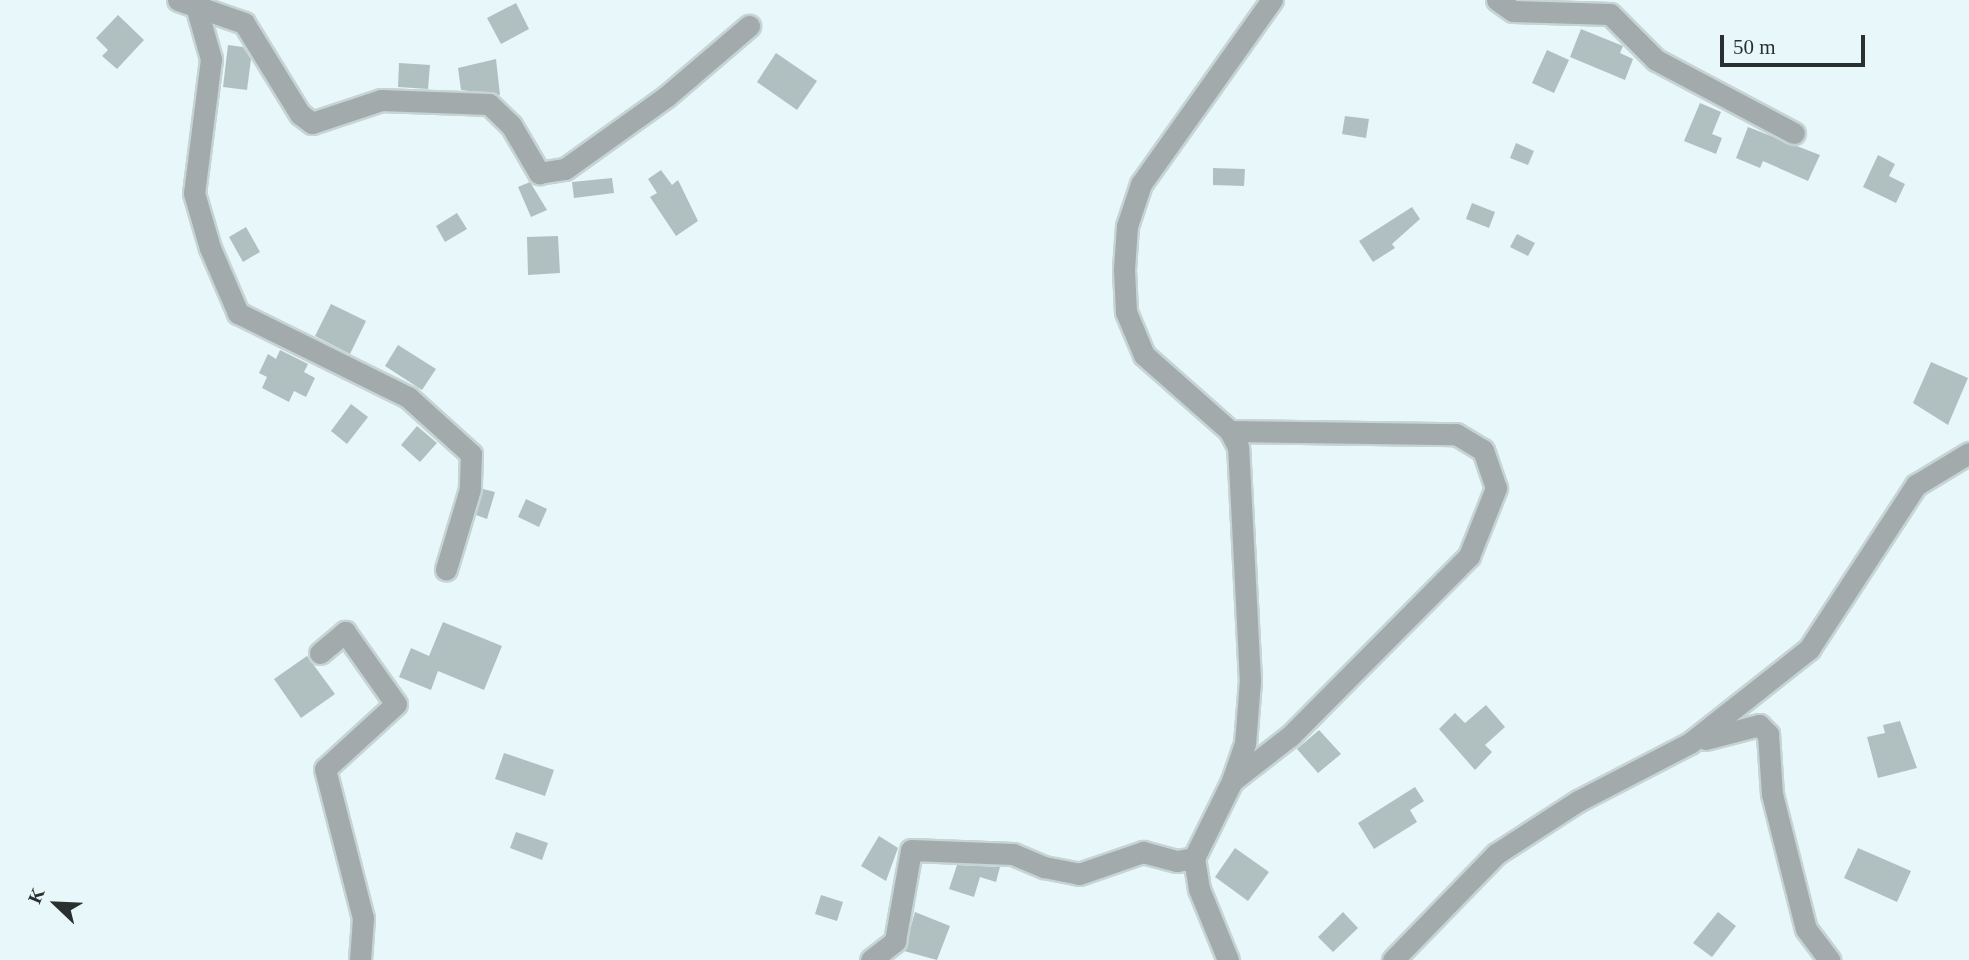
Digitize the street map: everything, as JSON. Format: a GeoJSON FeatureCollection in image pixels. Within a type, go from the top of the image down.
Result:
{"type":"FeatureCollection","features":[{"type":"Feature","properties":{"kind":"street"},"geometry":{"type":"LineString","coordinates":[[1228,960],[1199,889],[1194,858],[1232,781],[1245,744],[1250,681],[1244,513],[1238,447],[1230,431],[1144,355],[1126,312],[1127,226],[1141,184],[1272,0]]}},
{"type":"Feature","properties":{"kind":"street"},"geometry":{"type":"LineString","coordinates":[[1497,0],[1513,11],[1610,15],[1656,60],[1794,133]]}},
{"type":"Feature","properties":{"kind":"street"},"geometry":{"type":"LineString","coordinates":[[187,3],[244,23],[300,114],[312,123],[381,100],[489,104],[511,125],[539,173],[565,169],[667,96],[749,26]]}},
{"type":"Feature","properties":{"kind":"street"},"geometry":{"type":"LineString","coordinates":[[187,3],[211,59],[194,193],[210,248],[238,313],[408,397],[471,454],[470,489],[446,569]]}},
{"type":"Feature","properties":{"kind":"street"},"geometry":{"type":"LineString","coordinates":[[1230,431],[1456,434],[1483,450],[1496,488],[1469,556],[1290,736],[1232,781]]}},
{"type":"Feature","properties":{"kind":"street"},"geometry":{"type":"LineString","coordinates":[[1393,960],[1496,854],[1578,801],[1690,743],[1809,649],[1916,485],[1969,453]]}},
{"type":"Feature","properties":{"kind":"street"},"geometry":{"type":"LineString","coordinates":[[320,653],[345,632],[396,704],[325,769],[363,918],[360,960]]}},
{"type":"Feature","properties":{"kind":"street"},"geometry":{"type":"LineString","coordinates":[[1690,743],[1759,725],[1768,734],[1772,793],[1806,929],[1829,960]]}},
{"type":"Feature","properties":{"kind":"street"},"geometry":{"type":"LineString","coordinates":[[871,960],[895,942],[911,850],[1013,854],[1044,867],[1079,874],[1143,852],[1177,861],[1194,858]]}},
{"type":"Feature","properties":{"kind":"building"},"geometry":{"type":"Polygon","coordinates":[[[516,3],[529,29],[501,44],[487,18],[516,3]]]}},
{"type":"Feature","properties":{"kind":"building"},"geometry":{"type":"Polygon","coordinates":[[[118,15],[144,40],[117,69],[102,56],[108,50],[96,38],[118,15]]]}},
{"type":"Feature","properties":{"kind":"building"},"geometry":{"type":"Polygon","coordinates":[[[1581,29],[1623,46],[1620,53],[1633,59],[1625,80],[1570,57],[1581,29]]]}},
{"type":"Feature","properties":{"kind":"building"},"geometry":{"type":"Polygon","coordinates":[[[228,45],[243,47],[251,59],[247,90],[223,87],[228,45]]]}},
{"type":"Feature","properties":{"kind":"building"},"geometry":{"type":"Polygon","coordinates":[[[1547,50],[1569,60],[1554,93],[1532,83],[1547,50]]]}},
{"type":"Feature","properties":{"kind":"building"},"geometry":{"type":"Polygon","coordinates":[[[776,53],[817,81],[797,110],[757,82],[776,53]]]}},
{"type":"Feature","properties":{"kind":"building"},"geometry":{"type":"Polygon","coordinates":[[[496,59],[500,95],[461,90],[458,68],[496,59]]]}},
{"type":"Feature","properties":{"kind":"building"},"geometry":{"type":"Polygon","coordinates":[[[399,63],[430,65],[428,89],[398,87],[399,63]]]}},
{"type":"Feature","properties":{"kind":"building"},"geometry":{"type":"Polygon","coordinates":[[[1700,103],[1721,112],[1712,134],[1722,138],[1716,154],[1684,141],[1700,103]]]}},
{"type":"Feature","properties":{"kind":"building"},"geometry":{"type":"Polygon","coordinates":[[[1345,116],[1369,119],[1366,138],[1342,134],[1345,116]]]}},
{"type":"Feature","properties":{"kind":"building"},"geometry":{"type":"Polygon","coordinates":[[[1748,127],[1820,155],[1808,181],[1763,161],[1760,168],[1736,158],[1748,127]]]}},
{"type":"Feature","properties":{"kind":"building"},"geometry":{"type":"Polygon","coordinates":[[[1516,143],[1534,151],[1528,165],[1510,158],[1516,143]]]}},
{"type":"Feature","properties":{"kind":"building"},"geometry":{"type":"Polygon","coordinates":[[[1878,155],[1895,164],[1889,176],[1905,184],[1896,203],[1863,187],[1878,155]]]}},
{"type":"Feature","properties":{"kind":"building"},"geometry":{"type":"Polygon","coordinates":[[[1213,168],[1245,169],[1244,186],[1213,185],[1213,168]]]}},
{"type":"Feature","properties":{"kind":"building"},"geometry":{"type":"Polygon","coordinates":[[[661,170],[672,185],[678,180],[698,221],[676,236],[650,197],[657,193],[648,179],[661,170]]]}},
{"type":"Feature","properties":{"kind":"building"},"geometry":{"type":"Polygon","coordinates":[[[612,178],[614,193],[574,198],[572,182],[612,178]]]}},
{"type":"Feature","properties":{"kind":"building"},"geometry":{"type":"Polygon","coordinates":[[[530,182],[547,210],[531,217],[518,187],[530,182]]]}},
{"type":"Feature","properties":{"kind":"building"},"geometry":{"type":"Polygon","coordinates":[[[1472,203],[1495,212],[1489,228],[1466,219],[1472,203]]]}},
{"type":"Feature","properties":{"kind":"building"},"geometry":{"type":"Polygon","coordinates":[[[1412,207],[1420,219],[1392,244],[1395,248],[1373,262],[1359,241],[1412,207]]]}},
{"type":"Feature","properties":{"kind":"building"},"geometry":{"type":"Polygon","coordinates":[[[457,213],[467,229],[445,242],[436,226],[457,213]]]}},
{"type":"Feature","properties":{"kind":"building"},"geometry":{"type":"Polygon","coordinates":[[[246,227],[260,252],[243,262],[229,237],[246,227]]]}},
{"type":"Feature","properties":{"kind":"building"},"geometry":{"type":"Polygon","coordinates":[[[1517,234],[1535,243],[1528,256],[1510,247],[1517,234]]]}},
{"type":"Feature","properties":{"kind":"building"},"geometry":{"type":"Polygon","coordinates":[[[558,236],[560,273],[528,275],[527,237],[558,236]]]}},
{"type":"Feature","properties":{"kind":"building"},"geometry":{"type":"Polygon","coordinates":[[[331,304],[366,321],[350,354],[315,336],[331,304]]]}},
{"type":"Feature","properties":{"kind":"building"},"geometry":{"type":"Polygon","coordinates":[[[398,345],[436,369],[422,390],[385,366],[398,345]]]}},
{"type":"Feature","properties":{"kind":"building"},"geometry":{"type":"Polygon","coordinates":[[[280,350],[308,364],[304,372],[315,378],[306,397],[294,391],[289,402],[262,388],[267,377],[259,373],[268,354],[276,359],[280,350]]]}},
{"type":"Feature","properties":{"kind":"building"},"geometry":{"type":"Polygon","coordinates":[[[1931,362],[1968,378],[1948,425],[1913,403],[1931,362]]]}},
{"type":"Feature","properties":{"kind":"building"},"geometry":{"type":"Polygon","coordinates":[[[351,404],[368,417],[347,444],[331,431],[351,404]]]}},
{"type":"Feature","properties":{"kind":"building"},"geometry":{"type":"Polygon","coordinates":[[[417,426],[437,443],[420,462],[401,445],[417,426]]]}},
{"type":"Feature","properties":{"kind":"building"},"geometry":{"type":"Polygon","coordinates":[[[483,489],[495,492],[487,519],[476,515],[483,489]]]}},
{"type":"Feature","properties":{"kind":"building"},"geometry":{"type":"Polygon","coordinates":[[[526,499],[547,509],[539,527],[518,517],[526,499]]]}},
{"type":"Feature","properties":{"kind":"building"},"geometry":{"type":"Polygon","coordinates":[[[443,622],[502,646],[484,690],[438,671],[431,690],[399,677],[411,648],[429,656],[443,622]]]}},
{"type":"Feature","properties":{"kind":"building"},"geometry":{"type":"Polygon","coordinates":[[[307,656],[335,694],[301,718],[274,679],[307,656]]]}},
{"type":"Feature","properties":{"kind":"building"},"geometry":{"type":"Polygon","coordinates":[[[1486,705],[1505,727],[1485,745],[1492,752],[1475,770],[1439,729],[1455,713],[1465,723],[1486,705]]]}},
{"type":"Feature","properties":{"kind":"building"},"geometry":{"type":"Polygon","coordinates":[[[1900,721],[1917,768],[1878,778],[1867,737],[1885,733],[1883,725],[1900,721]]]}},
{"type":"Feature","properties":{"kind":"building"},"geometry":{"type":"Polygon","coordinates":[[[1319,730],[1341,754],[1318,773],[1297,749],[1319,730]]]}},
{"type":"Feature","properties":{"kind":"building"},"geometry":{"type":"Polygon","coordinates":[[[504,753],[554,770],[545,796],[495,779],[504,753]]]}},
{"type":"Feature","properties":{"kind":"building"},"geometry":{"type":"Polygon","coordinates":[[[1415,787],[1424,801],[1410,810],[1417,822],[1374,849],[1358,823],[1415,787]]]}},
{"type":"Feature","properties":{"kind":"building"},"geometry":{"type":"Polygon","coordinates":[[[516,832],[548,843],[542,860],[510,848],[516,832]]]}},
{"type":"Feature","properties":{"kind":"building"},"geometry":{"type":"Polygon","coordinates":[[[879,836],[898,848],[886,881],[861,866],[879,836]]]}},
{"type":"Feature","properties":{"kind":"building"},"geometry":{"type":"Polygon","coordinates":[[[1235,848],[1269,872],[1248,901],[1215,877],[1235,848]]]}},
{"type":"Feature","properties":{"kind":"building"},"geometry":{"type":"Polygon","coordinates":[[[1858,848],[1911,871],[1897,902],[1844,878],[1858,848]]]}},
{"type":"Feature","properties":{"kind":"building"},"geometry":{"type":"Polygon","coordinates":[[[957,865],[1000,867],[996,882],[980,877],[974,897],[949,889],[957,865]]]}},
{"type":"Feature","properties":{"kind":"building"},"geometry":{"type":"Polygon","coordinates":[[[821,895],[843,902],[837,921],[815,914],[821,895]]]}},
{"type":"Feature","properties":{"kind":"building"},"geometry":{"type":"Polygon","coordinates":[[[915,912],[950,926],[937,960],[904,951],[915,912]]]}},
{"type":"Feature","properties":{"kind":"building"},"geometry":{"type":"Polygon","coordinates":[[[1343,912],[1358,928],[1333,952],[1318,937],[1343,912]]]}},
{"type":"Feature","properties":{"kind":"building"},"geometry":{"type":"Polygon","coordinates":[[[1718,912],[1736,926],[1712,957],[1693,943],[1718,912]]]}}]}
